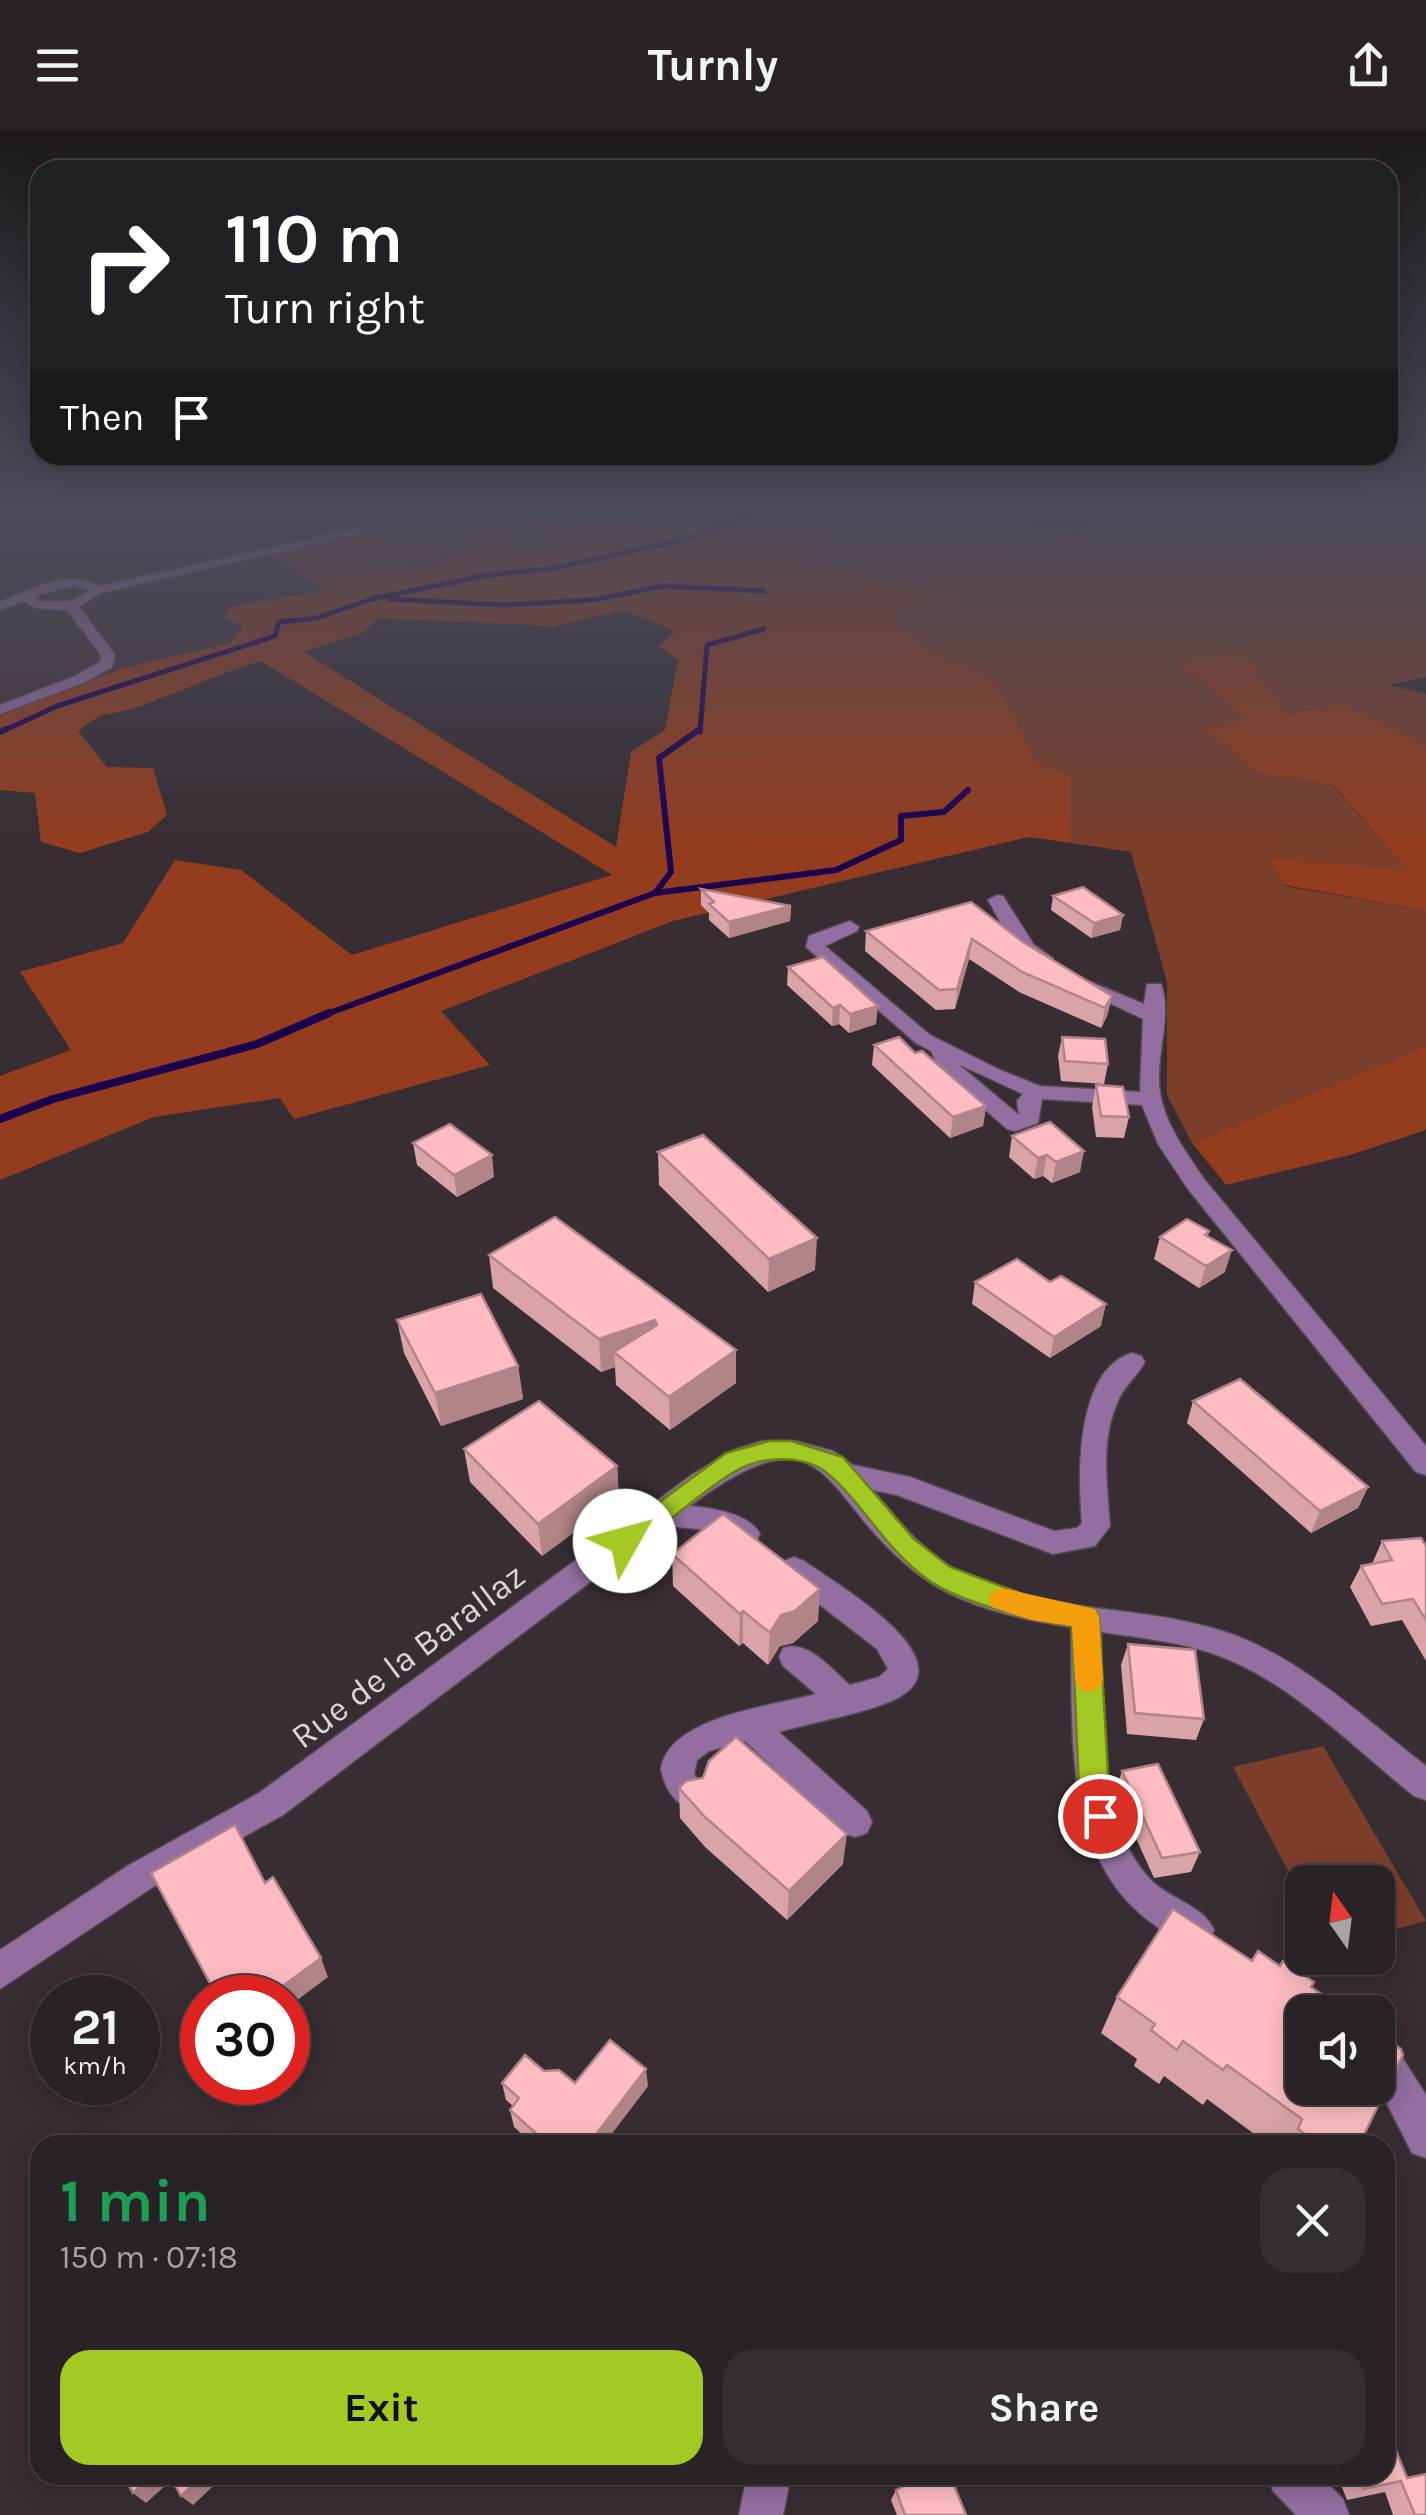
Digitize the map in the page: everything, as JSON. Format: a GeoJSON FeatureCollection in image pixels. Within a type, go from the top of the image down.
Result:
{"type":"FeatureCollection","features":[{"type":"Feature","properties":{"kind":"street"},"geometry":{"type":"LineString","coordinates":[[0,710],[78,680],[106,664],[108,655],[85,625]]}},
{"type":"Feature","properties":{"kind":"street"},"geometry":{"type":"LineString","coordinates":[[997,900],[1027,949],[1078,983],[1156,1017]]}},
{"type":"Feature","properties":{"kind":"street"},"geometry":{"type":"LineString","coordinates":[[850,928],[816,940],[816,947],[876,1001],[937,1046],[1038,1092],[1150,1099]]}},
{"type":"Feature","properties":{"kind":"street"},"geometry":{"type":"LineString","coordinates":[[1154,988],[1156,1017],[1150,1099],[1169,1144],[1196,1184],[1426,1465]]}},
{"type":"Feature","properties":{"kind":"street"},"geometry":{"type":"LineString","coordinates":[[937,1046],[946,1065],[1015,1124],[1030,1118],[1028,1101],[1038,1092]]}},
{"type":"Feature","properties":{"kind":"street"},"geometry":{"type":"LineString","coordinates":[[844,1474],[900,1485],[1053,1543],[1085,1538],[1096,1526],[1093,1452],[1098,1410],[1112,1381],[1132,1362]]}},
{"type":"Feature","properties":{"kind":"street","name":"Rue de la Barallaz"},"geometry":{"type":"LineString","coordinates":[[0,1972],[141,1876],[271,1804],[735,1459],[769,1450],[818,1456],[844,1474],[905,1546],[940,1574],[1031,1609],[1185,1633],[1230,1646],[1271,1668],[1426,1785]]}},
{"type":"Feature","properties":{"kind":"street"},"geometry":{"type":"LineString","coordinates":[[659,1514],[714,1519],[737,1527],[888,1640],[903,1658],[904,1674],[888,1688],[702,1739],[682,1750],[675,1765],[680,1783],[690,1794]]}},
{"type":"Feature","properties":{"kind":"street"},"geometry":{"type":"LineString","coordinates":[[1086,1617],[1094,1789],[1106,1842],[1137,1891],[1230,1952]]}},
{"type":"Feature","properties":{"kind":"street"},"geometry":{"type":"LineString","coordinates":[[794,1657],[846,1700]]}},
{"type":"Feature","properties":{"kind":"street"},"geometry":{"type":"LineString","coordinates":[[751,1726],[855,1822]]}},
{"type":"Feature","properties":{"kind":"street"},"geometry":{"type":"LineString","coordinates":[[1395,2079],[1426,2139]]}},
{"type":"Feature","properties":{"kind":"street"},"geometry":{"type":"LineString","coordinates":[[761,2515],[767,2485]]}},
{"type":"Feature","properties":{"kind":"street"},"geometry":{"type":"LineString","coordinates":[[1298,2485],[1328,2515]]}},
{"type":"Feature","properties":{"kind":"shaded area"},"geometry":{"type":"Polygon","coordinates":[[[0,625],[240,625],[242,630],[230,643],[120,669],[0,713],[0,625]]]}},
{"type":"Feature","properties":{"kind":"shaded area"},"geometry":{"type":"Polygon","coordinates":[[[241,625],[371,625],[363,633],[304,652],[616,847],[631,752],[665,730],[678,660],[658,646],[675,631],[661,625],[903,625],[930,650],[989,674],[1016,717],[1037,763],[1070,776],[1071,843],[1029,837],[673,921],[441,1011],[490,1065],[294,1119],[280,1098],[154,1117],[0,1180],[0,1076],[71,1050],[20,972],[123,943],[175,860],[241,870],[352,955],[612,875],[261,661],[135,708],[100,716],[78,731],[107,767],[153,768],[167,815],[148,832],[80,853],[41,842],[35,793],[0,790],[0,713],[120,669],[230,643],[242,629],[241,625]]]}},
{"type":"Feature","properties":{"kind":"shaded area"},"geometry":{"type":"Polygon","coordinates":[[[903,625],[1426,625],[1426,677],[1388,685],[1426,694],[1426,745],[1344,703],[1204,729],[1257,773],[1333,786],[1409,872],[1272,858],[1285,886],[1426,911],[1426,1046],[1192,1143],[1167,1095],[1167,982],[1131,852],[1071,843],[1069,777],[1037,763],[1016,717],[989,675],[930,650],[903,625]]]}},
{"type":"Feature","properties":{"kind":"shaded area"},"geometry":{"type":"Polygon","coordinates":[[[1245,653],[1287,714],[1344,703],[1426,745],[1426,911],[1285,885],[1270,858],[1408,871],[1334,786],[1257,773],[1203,728],[1244,719],[1175,659],[1245,653]]]}},
{"type":"Feature","properties":{"kind":"shaded area"},"geometry":{"type":"Polygon","coordinates":[[[1426,1046],[1426,1130],[1350,1155],[1226,1185],[1192,1143],[1426,1046]]]}},
{"type":"Feature","properties":{"kind":"shaded area"},"geometry":{"type":"Polygon","coordinates":[[[1323,1746],[1393,1865],[1285,1865],[1233,1767],[1323,1746]]]}},
{"type":"Feature","properties":{"kind":"shaded area"},"geometry":{"type":"Polygon","coordinates":[[[1395,1868],[1426,1921],[1395,1929],[1395,1868]]]}},
{"type":"Feature","properties":{"kind":"building"},"geometry":{"type":"Polygon","coordinates":[[[1083,887],[1123,915],[1094,923],[1053,896],[1083,887]]]}},
{"type":"Feature","properties":{"kind":"building"},"geometry":{"type":"Polygon","coordinates":[[[701,889],[791,906],[729,922],[709,904],[714,902],[701,889]]]}},
{"type":"Feature","properties":{"kind":"building"},"geometry":{"type":"Polygon","coordinates":[[[971,902],[1023,942],[1112,996],[1105,1008],[1022,972],[972,939],[957,989],[939,990],[866,931],[971,902]]]}},
{"type":"Feature","properties":{"kind":"building"},"geometry":{"type":"Polygon","coordinates":[[[823,957],[878,1006],[850,1014],[840,1005],[833,1008],[788,967],[823,957]]]}},
{"type":"Feature","properties":{"kind":"building"},"geometry":{"type":"Polygon","coordinates":[[[899,1037],[915,1053],[922,1051],[986,1106],[953,1117],[874,1045],[899,1037]]]}},
{"type":"Feature","properties":{"kind":"building"},"geometry":{"type":"Polygon","coordinates":[[[1062,1037],[1105,1039],[1108,1064],[1065,1061],[1062,1037]]]}},
{"type":"Feature","properties":{"kind":"building"},"geometry":{"type":"Polygon","coordinates":[[[1096,1085],[1123,1087],[1129,1117],[1101,1116],[1096,1085]]]}},
{"type":"Feature","properties":{"kind":"building"},"geometry":{"type":"Polygon","coordinates":[[[1050,1122],[1084,1151],[1056,1162],[1047,1155],[1038,1158],[1012,1136],[1050,1122]]]}},
{"type":"Feature","properties":{"kind":"building"},"geometry":{"type":"Polygon","coordinates":[[[450,1124],[492,1155],[454,1175],[413,1143],[450,1124]]]}},
{"type":"Feature","properties":{"kind":"building"},"geometry":{"type":"Polygon","coordinates":[[[703,1135],[817,1238],[769,1259],[658,1152],[703,1135]]]}},
{"type":"Feature","properties":{"kind":"building"},"geometry":{"type":"Polygon","coordinates":[[[555,1217],[736,1350],[669,1397],[614,1352],[657,1325],[655,1320],[599,1339],[489,1255],[555,1217]]]}},
{"type":"Feature","properties":{"kind":"building"},"geometry":{"type":"Polygon","coordinates":[[[1187,1219],[1232,1250],[1206,1266],[1160,1237],[1187,1219]]]}},
{"type":"Feature","properties":{"kind":"building"},"geometry":{"type":"Polygon","coordinates":[[[1017,1259],[1050,1282],[1061,1276],[1106,1304],[1054,1337],[975,1282],[1017,1259]]]}},
{"type":"Feature","properties":{"kind":"building"},"geometry":{"type":"Polygon","coordinates":[[[481,1294],[518,1366],[435,1393],[397,1320],[481,1294]]]}},
{"type":"Feature","properties":{"kind":"building"},"geometry":{"type":"Polygon","coordinates":[[[1240,1379],[1368,1487],[1320,1511],[1193,1401],[1240,1379]]]}},
{"type":"Feature","properties":{"kind":"building"},"geometry":{"type":"Polygon","coordinates":[[[539,1401],[617,1466],[538,1524],[464,1449],[539,1401]]]}},
{"type":"Feature","properties":{"kind":"building"},"geometry":{"type":"Polygon","coordinates":[[[723,1514],[820,1589],[795,1611],[781,1615],[770,1633],[743,1611],[740,1614],[672,1554],[723,1514]]]}},
{"type":"Feature","properties":{"kind":"building"},"geometry":{"type":"Polygon","coordinates":[[[1421,1538],[1426,1546],[1426,1620],[1413,1599],[1382,1604],[1361,1566],[1392,1560],[1382,1541],[1421,1538]]]}},
{"type":"Feature","properties":{"kind":"building"},"geometry":{"type":"Polygon","coordinates":[[[1128,1644],[1195,1650],[1204,1719],[1135,1713],[1128,1644]]]}},
{"type":"Feature","properties":{"kind":"building"},"geometry":{"type":"Polygon","coordinates":[[[736,1737],[847,1834],[789,1891],[705,1817],[679,1788],[686,1781],[703,1778],[709,1761],[736,1737]]]}},
{"type":"Feature","properties":{"kind":"building"},"geometry":{"type":"Polygon","coordinates":[[[1158,1764],[1200,1852],[1162,1858],[1122,1771],[1158,1764]]]}},
{"type":"Feature","properties":{"kind":"building"},"geometry":{"type":"Polygon","coordinates":[[[235,1825],[265,1883],[273,1877],[321,1958],[298,1975],[206,1975],[151,1873],[235,1825]]]}},
{"type":"Feature","properties":{"kind":"building"},"geometry":{"type":"Polygon","coordinates":[[[1173,1909],[1252,1961],[1258,1951],[1280,1966],[1283,1961],[1285,1975],[1304,1975],[1314,1982],[1311,1987],[1323,1995],[1285,1995],[1285,2105],[1379,2105],[1364,2135],[1306,2135],[1298,2129],[1302,2119],[1227,2065],[1223,2070],[1183,2041],[1177,2050],[1151,2030],[1155,2024],[1117,1997],[1173,1909]]]}},
{"type":"Feature","properties":{"kind":"building"},"geometry":{"type":"Polygon","coordinates":[[[610,2040],[646,2069],[596,2135],[538,2135],[510,2110],[519,2098],[502,2083],[525,2055],[544,2071],[559,2070],[575,2083],[610,2040]]]}},
{"type":"Feature","properties":{"kind":"building"},"geometry":{"type":"Polygon","coordinates":[[[1395,2045],[1403,2055],[1395,2071],[1395,2045]]]}},
{"type":"Feature","properties":{"kind":"building"},"geometry":{"type":"Polygon","coordinates":[[[1395,2448],[1407,2478],[1426,2474],[1426,2515],[1415,2515],[1401,2481],[1395,2482],[1395,2448]]]}},
{"type":"Feature","properties":{"kind":"building"},"geometry":{"type":"Polygon","coordinates":[[[175,2485],[193,2485],[181,2496],[175,2485]]]}},
{"type":"Feature","properties":{"kind":"building"},"geometry":{"type":"Polygon","coordinates":[[[906,2485],[954,2485],[966,2515],[905,2515],[896,2490],[906,2485]]]}},
{"type":"Feature","properties":{"kind":"waterway"},"geometry":{"type":"LineString","coordinates":[[1,732],[57,706],[275,636],[278,625]]}},
{"type":"Feature","properties":{"kind":"waterway"},"geometry":{"type":"LineString","coordinates":[[700,732],[707,645],[764,629]]}},
{"type":"Feature","properties":{"kind":"waterway"},"geometry":{"type":"LineString","coordinates":[[0,732],[6,729]]}},
{"type":"Feature","properties":{"kind":"waterway"},"geometry":{"type":"LineString","coordinates":[[655,893],[671,872],[659,758],[700,729]]}},
{"type":"Feature","properties":{"kind":"waterway"},"geometry":{"type":"LineString","coordinates":[[655,893],[836,870],[901,840],[901,816],[944,812],[968,790]]}},
{"type":"Feature","properties":{"kind":"waterway"},"geometry":{"type":"LineString","coordinates":[[326,1014],[655,893]]}},
{"type":"Feature","properties":{"kind":"waterway"},"geometry":{"type":"LineString","coordinates":[[0,1119],[53,1099],[257,1044],[326,1014]]}},
{"type":"Feature","properties":{"kind":"slow traffic"},"geometry":{"type":"LineString","coordinates":[[1002,1599],[1031,1609],[1086,1617],[1089,1680]]}},
{"type":"Feature","properties":{"kind":"route"},"geometry":{"type":"LineString","coordinates":[[625,1541],[735,1459],[769,1450],[791,1450],[834,1464],[905,1546],[940,1574],[972,1590],[1031,1609],[1086,1617],[1094,1789],[1100,1816]]}}]}
